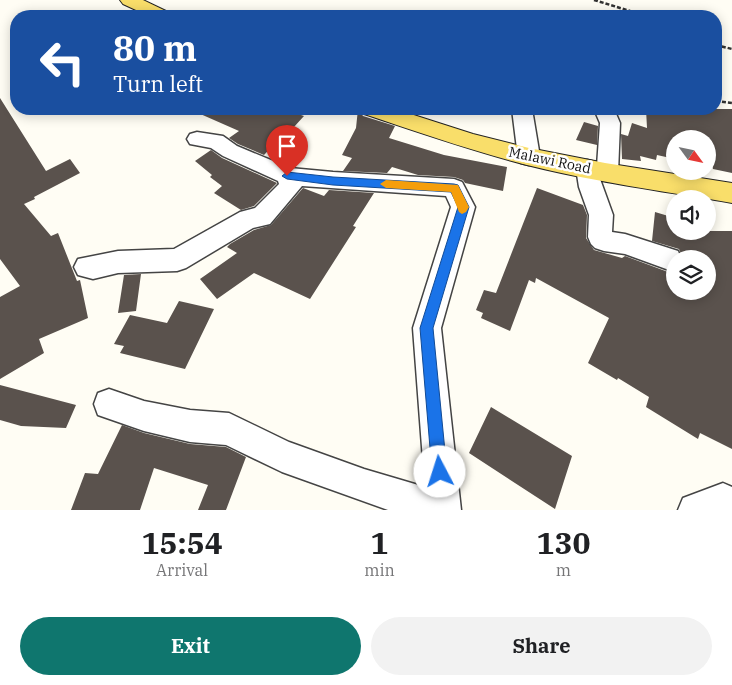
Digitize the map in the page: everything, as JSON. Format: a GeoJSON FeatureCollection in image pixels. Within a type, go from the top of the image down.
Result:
{"type":"FeatureCollection","features":[{"type":"Feature","properties":{"kind":"main road"},"geometry":{"type":"LineString","coordinates":[[129,0],[150,10]]}},
{"type":"Feature","properties":{"kind":"main road","name":"Malawi Road"},"geometry":{"type":"LineString","coordinates":[[391,115],[477,143],[530,157],[732,193]]}},
{"type":"Feature","properties":{"kind":"street"},"geometry":{"type":"LineString","coordinates":[[523,115],[530,157]]}},
{"type":"Feature","properties":{"kind":"street"},"geometry":{"type":"LineString","coordinates":[[607,115],[610,123],[597,170],[590,187],[600,215],[600,237],[604,241],[625,244],[666,258]]}},
{"type":"Feature","properties":{"kind":"street"},"geometry":{"type":"LineString","coordinates":[[109,404],[144,416],[190,426],[229,428],[282,456],[364,486],[443,509],[427,328],[463,207],[454,188],[333,181],[287,176],[230,151],[216,140],[197,139]]}},
{"type":"Feature","properties":{"kind":"street"},"geometry":{"type":"LineString","coordinates":[[87,267],[93,268],[118,262],[177,260],[248,219],[262,217],[291,186],[287,176]]}},
{"type":"Feature","properties":{"kind":"street"},"geometry":{"type":"LineString","coordinates":[[696,510],[723,500],[732,504]]}},
{"type":"Feature","properties":{"kind":"path"},"geometry":{"type":"LineString","coordinates":[[594,0],[603,1],[627,10]]}},
{"type":"Feature","properties":{"kind":"building"},"geometry":{"type":"Polygon","coordinates":[[[0,98],[46,171],[70,159],[80,173],[24,204],[51,236],[58,233],[77,281],[80,280],[88,318],[39,339],[44,353],[0,379],[0,297],[20,286],[0,259],[0,98]]]}},
{"type":"Feature","properties":{"kind":"building"},"geometry":{"type":"Polygon","coordinates":[[[722,109],[732,109],[732,173],[716,170],[716,130],[666,130],[666,157],[657,155],[656,160],[640,156],[641,161],[622,159],[621,134],[628,136],[632,123],[647,128],[646,115],[722,115],[722,109]]]}},
{"type":"Feature","properties":{"kind":"building"},"geometry":{"type":"Polygon","coordinates":[[[203,115],[304,116],[283,139],[280,138],[264,155],[229,138],[239,131],[203,115]]]}},
{"type":"Feature","properties":{"kind":"building"},"geometry":{"type":"Polygon","coordinates":[[[357,115],[362,115],[395,126],[389,138],[444,155],[507,167],[503,191],[465,183],[463,180],[454,177],[418,175],[392,167],[387,173],[343,171],[352,158],[342,155],[356,128],[357,115]]]}},
{"type":"Feature","properties":{"kind":"building"},"geometry":{"type":"Polygon","coordinates":[[[584,122],[598,126],[597,145],[576,140],[584,122]]]}},
{"type":"Feature","properties":{"kind":"building"},"geometry":{"type":"Polygon","coordinates":[[[211,150],[222,158],[277,183],[254,206],[241,210],[214,193],[222,186],[210,177],[212,175],[195,161],[211,150]]]}},
{"type":"Feature","properties":{"kind":"building"},"geometry":{"type":"Polygon","coordinates":[[[303,188],[324,196],[329,190],[374,193],[353,226],[356,227],[310,299],[254,273],[217,299],[200,279],[237,253],[227,247],[230,244],[254,230],[271,225],[303,188]]]}},
{"type":"Feature","properties":{"kind":"building"},"geometry":{"type":"Polygon","coordinates":[[[537,188],[583,205],[587,215],[586,238],[594,250],[622,258],[625,256],[666,271],[666,300],[716,300],[716,250],[679,250],[652,241],[655,212],[666,215],[666,240],[716,240],[716,231],[732,231],[732,449],[700,433],[698,439],[646,407],[649,397],[618,378],[617,380],[588,363],[609,318],[536,278],[535,283],[529,280],[510,331],[481,318],[483,313],[476,310],[484,290],[496,293],[537,188]]]}},
{"type":"Feature","properties":{"kind":"building"},"geometry":{"type":"Polygon","coordinates":[[[141,274],[136,311],[118,313],[124,275],[141,274]]]}},
{"type":"Feature","properties":{"kind":"building"},"geometry":{"type":"Polygon","coordinates":[[[179,301],[214,309],[185,369],[120,353],[124,346],[114,344],[130,315],[167,323],[179,301]]]}},
{"type":"Feature","properties":{"kind":"building"},"geometry":{"type":"Polygon","coordinates":[[[0,385],[76,405],[66,428],[21,426],[0,420],[0,385]]]}},
{"type":"Feature","properties":{"kind":"building"},"geometry":{"type":"Polygon","coordinates":[[[491,407],[572,456],[555,509],[469,453],[491,407]]]}},
{"type":"Feature","properties":{"kind":"building"},"geometry":{"type":"Polygon","coordinates":[[[122,425],[144,433],[190,444],[226,447],[246,457],[226,510],[198,510],[208,485],[154,468],[140,510],[71,510],[85,473],[98,474],[122,425]]]}},
{"type":"Feature","properties":{"kind":"slow traffic"},"geometry":{"type":"LineString","coordinates":[[386,184],[454,188],[463,207],[462,209]]}},
{"type":"Feature","properties":{"kind":"route"},"geometry":{"type":"LineString","coordinates":[[287,176],[333,181],[454,188],[463,207],[427,328],[440,472]]}}]}
